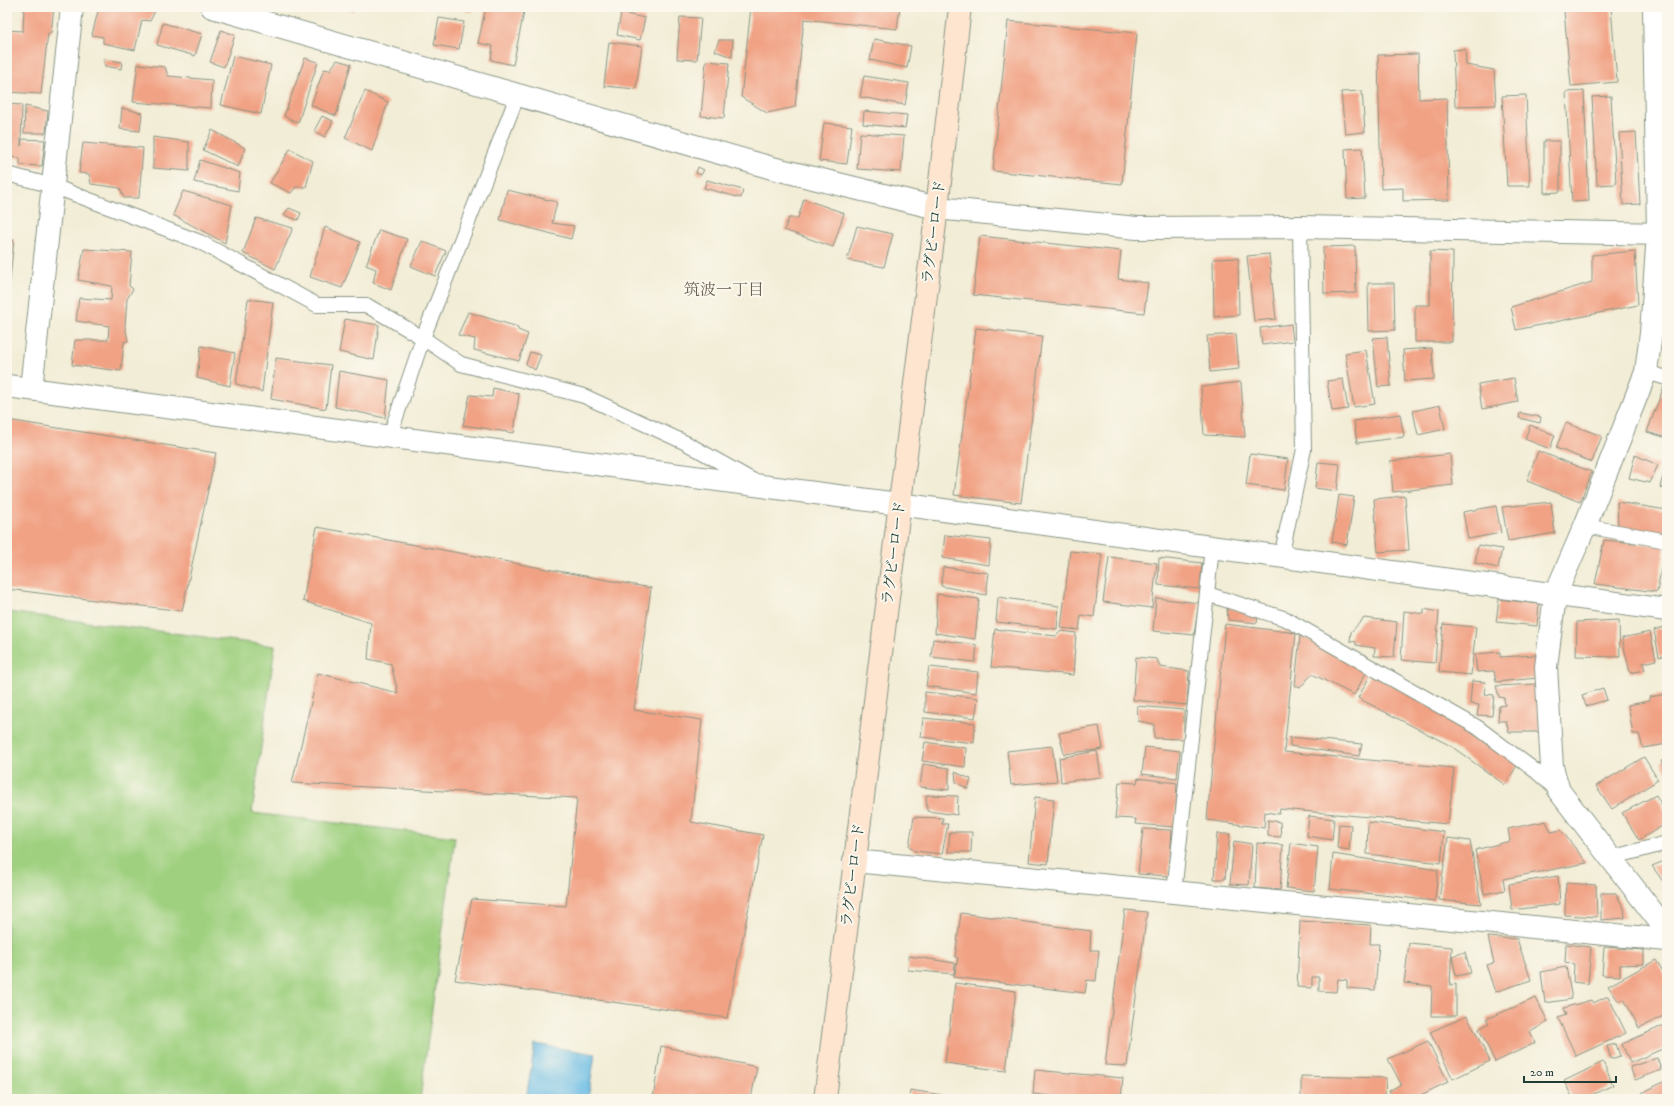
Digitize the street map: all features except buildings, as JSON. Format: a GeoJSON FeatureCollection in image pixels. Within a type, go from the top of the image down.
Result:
{"type":"FeatureCollection","features":[{"type":"Feature","properties":{"kind":"main road","name":"ラグビーロード"},"geometry":{"type":"LineString","coordinates":[[825,1099],[937,208],[960,7]]}},
{"type":"Feature","properties":{"kind":"street"},"geometry":{"type":"LineString","coordinates":[[31,389],[72,7]]}},
{"type":"Feature","properties":{"kind":"street"},"geometry":{"type":"LineString","coordinates":[[212,7],[772,168],[937,208],[1137,228],[1300,227],[1663,233]]}},
{"type":"Feature","properties":{"kind":"street"},"geometry":{"type":"LineString","coordinates":[[1654,7],[1663,233],[1646,372],[1555,595],[1546,667],[1552,766],[1558,791],[1667,931]]}},
{"type":"Feature","properties":{"kind":"street"},"geometry":{"type":"LineString","coordinates":[[7,386],[389,438],[900,504],[1667,610]]}},
{"type":"Feature","properties":{"kind":"street"},"geometry":{"type":"LineString","coordinates":[[854,861],[1667,940]]}},
{"type":"Feature","properties":{"kind":"lane"},"geometry":{"type":"LineString","coordinates":[[389,438],[423,338],[518,94]]}},
{"type":"Feature","properties":{"kind":"lane"},"geometry":{"type":"LineString","coordinates":[[7,174],[53,186],[200,242],[317,305],[366,305],[423,338],[461,364],[584,396],[686,443],[761,486]]}},
{"type":"Feature","properties":{"kind":"lane"},"geometry":{"type":"LineString","coordinates":[[1282,557],[1304,450],[1300,227]]}},
{"type":"Feature","properties":{"kind":"lane"},"geometry":{"type":"LineString","coordinates":[[1646,372],[1667,378]]}},
{"type":"Feature","properties":{"kind":"lane"},"geometry":{"type":"LineString","coordinates":[[1584,526],[1667,541]]}},
{"type":"Feature","properties":{"kind":"lane"},"geometry":{"type":"LineString","coordinates":[[1174,892],[1212,548]]}},
{"type":"Feature","properties":{"kind":"lane"},"geometry":{"type":"LineString","coordinates":[[1207,594],[1293,622],[1477,727],[1537,772],[1558,791]]}},
{"type":"Feature","properties":{"kind":"lane"},"geometry":{"type":"LineString","coordinates":[[1610,858],[1667,843]]}},
{"type":"Feature","properties":{"kind":"green space"},"geometry":{"type":"Polygon","coordinates":[[[7,612],[275,646],[252,813],[455,837],[420,1099],[7,1099],[7,612]]]}},
{"type":"Feature","properties":{"kind":"water"},"geometry":{"type":"Polygon","coordinates":[[[535,1044],[595,1054],[588,1099],[526,1099],[535,1044]]]}},
{"type":"Feature","properties":{"kind":"district","name":"筑波一丁目"},"geometry":{"type":"Point","coordinates":[724,290]}}]}
